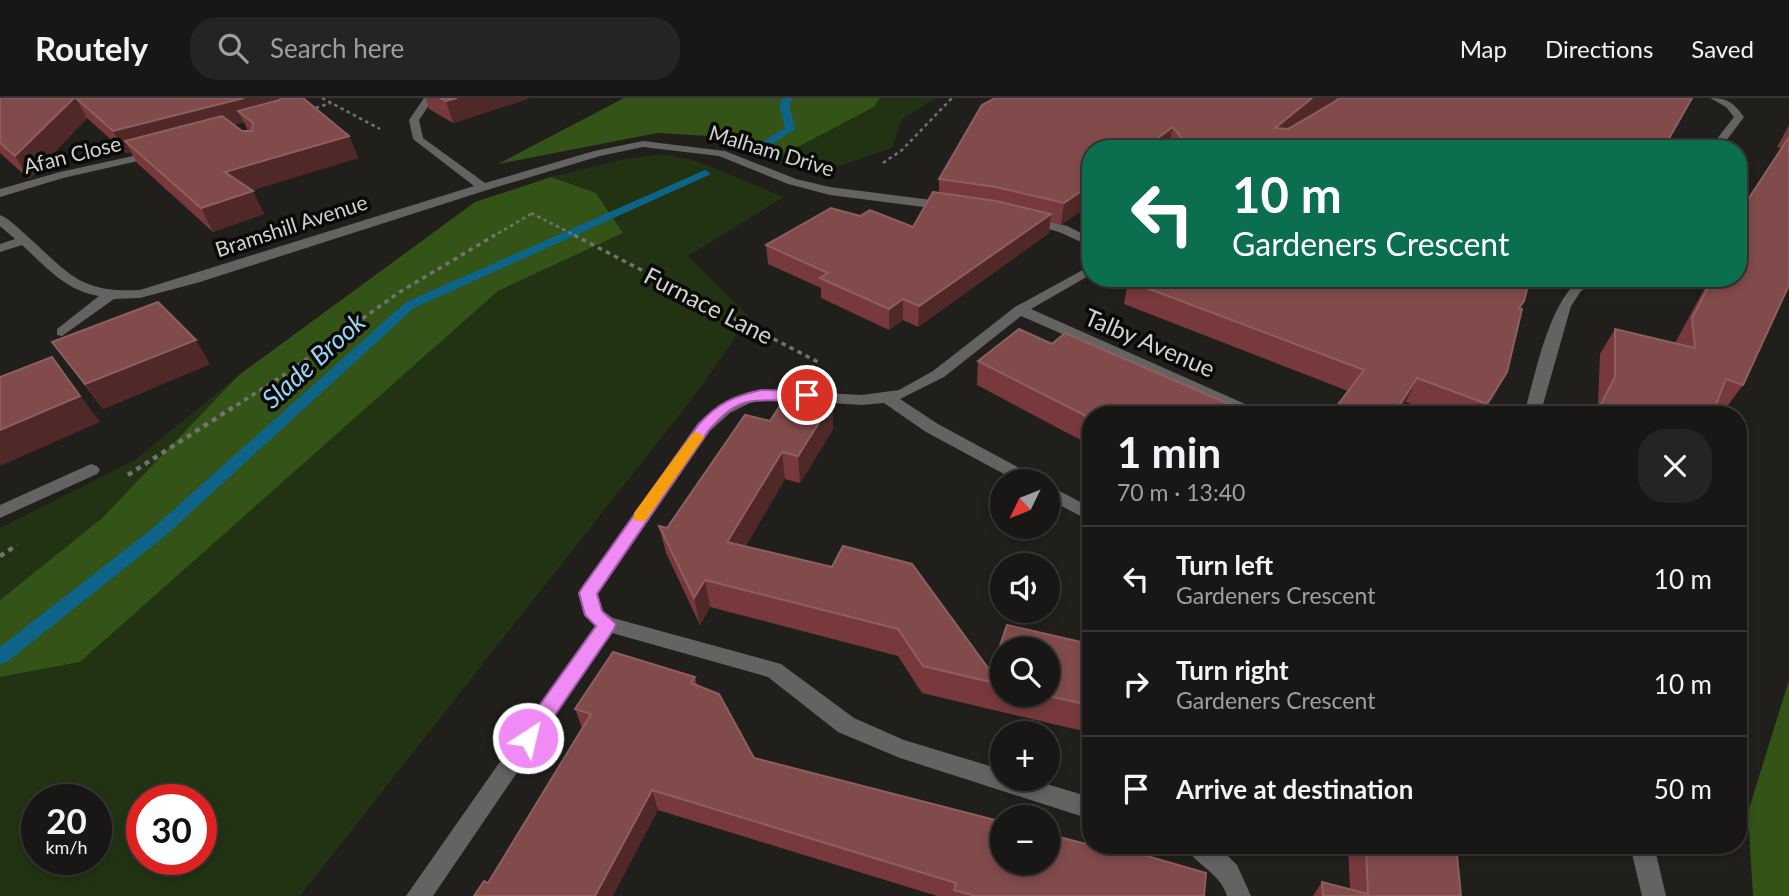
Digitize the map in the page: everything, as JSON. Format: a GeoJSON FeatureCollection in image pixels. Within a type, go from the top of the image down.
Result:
{"type":"FeatureCollection","features":[{"type":"Feature","properties":{"kind":"street"},"geometry":{"type":"LineString","coordinates":[[429,98],[414,120],[418,139],[483,187]]}},
{"type":"Feature","properties":{"kind":"street"},"geometry":{"type":"LineString","coordinates":[[1715,98],[1730,104],[1739,117],[1721,140]]}},
{"type":"Feature","properties":{"kind":"street","name":"Malham Drive"},"geometry":{"type":"LineString","coordinates":[[483,187],[598,153],[643,144],[679,146],[721,153],[792,182],[830,191],[955,207]]}},
{"type":"Feature","properties":{"kind":"street","name":"Afan Close"},"geometry":{"type":"LineString","coordinates":[[0,193],[60,175],[166,152]]}},
{"type":"Feature","properties":{"kind":"street","name":"Bramshill Avenue"},"geometry":{"type":"LineString","coordinates":[[0,219],[69,281],[85,290],[111,294],[140,294],[483,187]]}},
{"type":"Feature","properties":{"kind":"street"},"geometry":{"type":"LineString","coordinates":[[1008,215],[1063,229],[1082,238]]}},
{"type":"Feature","properties":{"kind":"street"},"geometry":{"type":"LineString","coordinates":[[0,248],[22,241]]}},
{"type":"Feature","properties":{"kind":"street"},"geometry":{"type":"LineString","coordinates":[[1082,275],[1020,310],[936,374],[906,393],[887,398],[850,400],[761,395],[739,399],[719,411],[697,437],[588,593],[594,615],[607,624],[774,670],[846,725],[900,748],[1082,805]]}},
{"type":"Feature","properties":{"kind":"street"},"geometry":{"type":"LineString","coordinates":[[1535,406],[1564,306],[1578,287]]}},
{"type":"Feature","properties":{"kind":"street"},"geometry":{"type":"LineString","coordinates":[[62,332],[111,294]]}},
{"type":"Feature","properties":{"kind":"street","name":"Talby Avenue"},"geometry":{"type":"LineString","coordinates":[[1020,310],[1241,406]]}},
{"type":"Feature","properties":{"kind":"street"},"geometry":{"type":"LineString","coordinates":[[887,398],[932,428],[1008,469]]}},
{"type":"Feature","properties":{"kind":"street"},"geometry":{"type":"LineString","coordinates":[[0,512],[91,470]]}},
{"type":"Feature","properties":{"kind":"street"},"geometry":{"type":"LineString","coordinates":[[1060,499],[1082,511]]}},
{"type":"Feature","properties":{"kind":"street"},"geometry":{"type":"LineString","coordinates":[[418,896],[607,624]]}},
{"type":"Feature","properties":{"kind":"street"},"geometry":{"type":"LineString","coordinates":[[1211,854],[1236,885],[1239,896]]}},
{"type":"Feature","properties":{"kind":"street"},"geometry":{"type":"LineString","coordinates":[[1644,854],[1654,896]]}},
{"type":"Feature","properties":{"kind":"path"},"geometry":{"type":"LineString","coordinates":[[322,98],[393,134],[418,139]]}},
{"type":"Feature","properties":{"kind":"path"},"geometry":{"type":"LineString","coordinates":[[830,191],[896,157],[930,117],[952,98]]}},
{"type":"Feature","properties":{"kind":"path"},"geometry":{"type":"LineString","coordinates":[[308,110],[332,103]]}},
{"type":"Feature","properties":{"kind":"path","name":"Furnace Lane"},"geometry":{"type":"LineString","coordinates":[[118,481],[289,372],[398,293],[532,214],[828,367]]}},
{"type":"Feature","properties":{"kind":"path"},"geometry":{"type":"LineString","coordinates":[[0,556],[24,541]]}},
{"type":"Feature","properties":{"kind":"green space"},"geometry":{"type":"Polygon","coordinates":[[[624,98],[880,98],[874,107],[773,160],[708,136],[658,133],[498,164],[624,98]]]}},
{"type":"Feature","properties":{"kind":"green space"},"geometry":{"type":"Polygon","coordinates":[[[880,98],[936,98],[902,119],[892,148],[813,175],[773,160],[874,107],[880,98]]]}},
{"type":"Feature","properties":{"kind":"green space"},"geometry":{"type":"Polygon","coordinates":[[[663,154],[697,161],[784,197],[688,256],[749,317],[702,386],[300,896],[0,896],[0,677],[80,662],[498,291],[623,233],[596,193],[551,177],[625,159],[663,154]]]}},
{"type":"Feature","properties":{"kind":"green space"},"geometry":{"type":"Polygon","coordinates":[[[551,177],[596,193],[623,233],[498,291],[80,662],[0,677],[0,600],[101,519],[239,375],[475,202],[551,177]]]}},
{"type":"Feature","properties":{"kind":"green space"},"geometry":{"type":"Polygon","coordinates":[[[239,375],[101,519],[0,600],[0,528],[135,460],[239,375]]]}},
{"type":"Feature","properties":{"kind":"green space"},"geometry":{"type":"Polygon","coordinates":[[[1789,680],[1789,896],[1753,896],[1748,812],[1789,680]]]}},
{"type":"Feature","properties":{"kind":"building"},"geometry":{"type":"Polygon","coordinates":[[[0,98],[74,98],[15,156],[0,143],[0,98]]]}},
{"type":"Feature","properties":{"kind":"building"},"geometry":{"type":"Polygon","coordinates":[[[76,98],[244,98],[113,131],[76,98]]]}},
{"type":"Feature","properties":{"kind":"building"},"geometry":{"type":"Polygon","coordinates":[[[281,98],[303,98],[349,136],[225,172],[253,191],[201,208],[125,141],[222,116],[242,131],[252,131],[253,123],[238,111],[281,98]]]}},
{"type":"Feature","properties":{"kind":"building"},"geometry":{"type":"Polygon","coordinates":[[[995,98],[1312,98],[1275,128],[1288,129],[1341,98],[1692,98],[1668,140],[1183,140],[1173,127],[1155,140],[1082,140],[1082,191],[1064,203],[996,187],[939,179],[982,105],[995,98]]]}},
{"type":"Feature","properties":{"kind":"building"},"geometry":{"type":"Polygon","coordinates":[[[1789,137],[1789,285],[1743,385],[1726,379],[1716,406],[1600,406],[1615,377],[1615,329],[1695,348],[1692,318],[1708,287],[1747,287],[1747,201],[1789,137]]]}},
{"type":"Feature","properties":{"kind":"building"},"geometry":{"type":"Polygon","coordinates":[[[933,192],[996,201],[1051,214],[919,306],[903,299],[889,309],[820,278],[828,273],[766,245],[831,208],[860,216],[870,210],[913,227],[933,192]]]}},
{"type":"Feature","properties":{"kind":"building"},"geometry":{"type":"Polygon","coordinates":[[[1144,287],[1528,287],[1519,308],[1522,309],[1507,372],[1487,404],[1417,378],[1399,406],[1337,406],[1364,370],[1144,287]]]}},
{"type":"Feature","properties":{"kind":"building"},"geometry":{"type":"Polygon","coordinates":[[[158,302],[196,340],[85,384],[52,342],[158,302]]]}},
{"type":"Feature","properties":{"kind":"building"},"geometry":{"type":"Polygon","coordinates":[[[1019,329],[1052,344],[1065,333],[1233,406],[1082,406],[1082,414],[978,361],[1019,329]]]}},
{"type":"Feature","properties":{"kind":"building"},"geometry":{"type":"Polygon","coordinates":[[[52,357],[80,396],[0,430],[0,377],[52,357]]]}},
{"type":"Feature","properties":{"kind":"building"},"geometry":{"type":"Polygon","coordinates":[[[789,392],[832,402],[798,456],[782,452],[727,542],[832,567],[843,546],[912,564],[990,671],[990,682],[923,666],[898,629],[705,580],[694,598],[659,526],[667,528],[745,415],[770,421],[789,392]]]}},
{"type":"Feature","properties":{"kind":"building"},"geometry":{"type":"Polygon","coordinates":[[[1007,625],[1059,637],[1003,637],[1007,625]]]}},
{"type":"Feature","properties":{"kind":"building"},"geometry":{"type":"Polygon","coordinates":[[[1060,637],[1082,642],[1082,703],[1060,699],[1060,637]]]}},
{"type":"Feature","properties":{"kind":"building"},"geometry":{"type":"Polygon","coordinates":[[[613,652],[695,677],[691,683],[719,694],[754,758],[990,819],[990,875],[1060,875],[1060,837],[1082,843],[1082,854],[1140,854],[1206,873],[1204,896],[976,896],[954,890],[956,883],[652,790],[595,896],[474,896],[484,881],[488,883],[591,714],[575,709],[613,652]]]}},
{"type":"Feature","properties":{"kind":"building"},"geometry":{"type":"Polygon","coordinates":[[[1366,854],[1457,854],[1461,896],[1323,896],[1322,882],[1368,894],[1366,854]]]}},
{"type":"Feature","properties":{"kind":"waterway","name":"Slade Brook"},"geometry":{"type":"LineString","coordinates":[[756,150],[790,129],[784,104],[788,98]]}},
{"type":"Feature","properties":{"kind":"waterway","name":"Slade Brook"},"geometry":{"type":"LineString","coordinates":[[0,657],[159,532],[410,305],[705,173]]}},
{"type":"Feature","properties":{"kind":"slow traffic"},"geometry":{"type":"LineString","coordinates":[[639,517],[697,437]]}},
{"type":"Feature","properties":{"kind":"route"},"geometry":{"type":"LineString","coordinates":[[528,738],[607,624],[594,615],[588,593],[704,427],[719,411],[739,399],[761,395],[807,395]]}}]}
